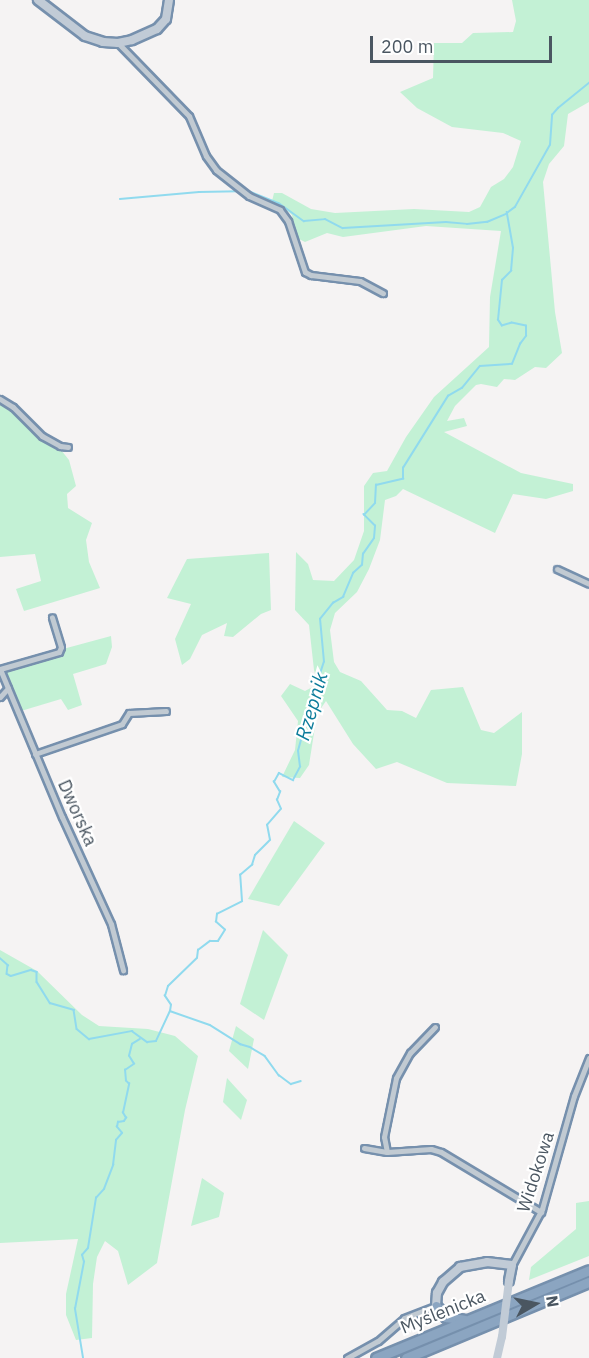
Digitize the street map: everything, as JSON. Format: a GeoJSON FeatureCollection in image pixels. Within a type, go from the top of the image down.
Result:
{"type":"FeatureCollection","features":[{"type":"Feature","properties":{"kind":"highway","name":"Myślenicka"},"geometry":{"type":"LineString","coordinates":[[376,1358],[589,1270]]}},
{"type":"Feature","properties":{"kind":"highway","name":"Myślenicka"},"geometry":{"type":"LineString","coordinates":[[406,1358],[589,1282]]}},
{"type":"Feature","properties":{"kind":"highway"},"geometry":{"type":"LineString","coordinates":[[436,1306],[440,1313],[449,1319],[472,1318]]}},
{"type":"Feature","properties":{"kind":"highway"},"geometry":{"type":"LineString","coordinates":[[431,1335],[437,1322],[436,1306]]}},
{"type":"Feature","properties":{"kind":"highway"},"geometry":{"type":"LineString","coordinates":[[425,1358],[435,1346]]}},
{"type":"Feature","properties":{"kind":"street"},"geometry":{"type":"LineString","coordinates":[[38,0],[85,36],[103,42],[118,43],[132,40],[157,29],[166,19],[169,0]]}},
{"type":"Feature","properties":{"kind":"street"},"geometry":{"type":"LineString","coordinates":[[118,43],[189,116],[206,156],[216,170],[249,196],[280,210],[288,221],[306,272],[311,276],[341,277],[360,281],[382,292]]}},
{"type":"Feature","properties":{"kind":"street"},"geometry":{"type":"LineString","coordinates":[[0,399],[13,407],[42,436],[60,446],[68,447]]}},
{"type":"Feature","properties":{"kind":"street"},"geometry":{"type":"LineString","coordinates":[[557,569],[589,584]]}},
{"type":"Feature","properties":{"kind":"street"},"geometry":{"type":"LineString","coordinates":[[0,669],[59,652],[61,647],[52,617]]}},
{"type":"Feature","properties":{"kind":"street","name":"Dworska"},"geometry":{"type":"LineString","coordinates":[[0,669],[35,754],[111,924],[123,970]]}},
{"type":"Feature","properties":{"kind":"street"},"geometry":{"type":"LineString","coordinates":[[0,696],[8,688]]}},
{"type":"Feature","properties":{"kind":"street"},"geometry":{"type":"LineString","coordinates":[[35,754],[122,724],[129,713],[166,711]]}},
{"type":"Feature","properties":{"kind":"street"},"geometry":{"type":"LineString","coordinates":[[387,1152],[384,1137],[396,1078],[410,1053],[435,1027]]}},
{"type":"Feature","properties":{"kind":"street","name":"Widokowa"},"geometry":{"type":"LineString","coordinates":[[512,1265],[541,1212],[552,1181],[574,1096],[589,1058]]}},
{"type":"Feature","properties":{"kind":"street"},"geometry":{"type":"LineString","coordinates":[[364,1148],[387,1152],[431,1149],[441,1152],[541,1212]]}},
{"type":"Feature","properties":{"kind":"street"},"geometry":{"type":"LineString","coordinates":[[436,1306],[440,1285],[454,1270],[480,1263],[512,1265],[497,1358]]}},
{"type":"Feature","properties":{"kind":"street","name":"Myślenicka"},"geometry":{"type":"LineString","coordinates":[[346,1358],[378,1341],[404,1318],[436,1306]]}},
{"type":"Feature","properties":{"kind":"green space"},"geometry":{"type":"Polygon","coordinates":[[[512,0],[589,0],[589,102],[568,114],[564,146],[549,164],[543,182],[555,312],[562,353],[546,368],[535,367],[515,380],[504,379],[497,387],[476,385],[455,406],[447,421],[464,418],[467,426],[444,432],[521,473],[573,484],[573,491],[546,499],[513,494],[495,533],[403,489],[396,496],[385,500],[380,540],[369,569],[357,592],[335,613],[330,630],[334,662],[340,672],[361,681],[387,710],[402,711],[416,718],[431,690],[463,687],[481,730],[494,733],[522,712],[522,754],[516,786],[447,783],[397,762],[376,769],[353,744],[326,701],[317,714],[309,765],[300,778],[282,777],[295,750],[298,721],[281,696],[290,684],[305,691],[318,684],[314,670],[309,625],[295,610],[296,552],[308,564],[313,580],[334,581],[354,560],[364,531],[364,486],[373,473],[387,471],[406,437],[434,397],[489,347],[490,297],[501,231],[426,226],[343,237],[327,233],[305,242],[297,238],[292,215],[286,209],[271,205],[274,193],[282,193],[311,209],[335,213],[414,209],[469,212],[480,207],[491,187],[504,179],[513,167],[521,141],[503,133],[452,127],[417,108],[400,92],[433,78],[434,43],[462,43],[473,33],[513,32],[516,21],[512,0]]]}},
{"type":"Feature","properties":{"kind":"green space"},"geometry":{"type":"Polygon","coordinates":[[[0,402],[7,404],[36,437],[61,450],[69,460],[76,486],[67,494],[68,508],[92,523],[86,540],[89,562],[100,588],[24,611],[16,589],[41,581],[35,554],[0,557],[0,402]]]}},
{"type":"Feature","properties":{"kind":"green space"},"geometry":{"type":"Polygon","coordinates":[[[269,553],[271,610],[261,614],[233,637],[224,636],[227,623],[202,635],[190,659],[182,665],[175,639],[191,604],[167,598],[187,559],[269,553]]]}},
{"type":"Feature","properties":{"kind":"green space"},"geometry":{"type":"Polygon","coordinates":[[[111,636],[112,647],[106,664],[73,674],[82,705],[68,710],[61,699],[21,711],[4,672],[60,655],[63,649],[111,636]]]}},
{"type":"Feature","properties":{"kind":"green space"},"geometry":{"type":"Polygon","coordinates":[[[294,821],[325,843],[279,906],[248,899],[294,821]]]}},
{"type":"Feature","properties":{"kind":"green space"},"geometry":{"type":"Polygon","coordinates":[[[263,930],[288,955],[264,1020],[240,1004],[263,930]]]}},
{"type":"Feature","properties":{"kind":"green space"},"geometry":{"type":"Polygon","coordinates":[[[0,950],[37,971],[82,1015],[99,1026],[148,1029],[175,1036],[198,1056],[185,1110],[157,1263],[128,1285],[118,1251],[105,1241],[97,1257],[93,1284],[92,1338],[76,1340],[66,1315],[66,1294],[78,1239],[0,1243],[0,950]]]}},
{"type":"Feature","properties":{"kind":"green space"},"geometry":{"type":"Polygon","coordinates":[[[236,1026],[254,1039],[248,1069],[229,1051],[236,1026]]]}},
{"type":"Feature","properties":{"kind":"green space"},"geometry":{"type":"Polygon","coordinates":[[[227,1078],[247,1100],[241,1120],[223,1102],[227,1078]]]}},
{"type":"Feature","properties":{"kind":"green space"},"geometry":{"type":"Polygon","coordinates":[[[202,1178],[224,1193],[219,1217],[191,1226],[202,1178]]]}},
{"type":"Feature","properties":{"kind":"green space"},"geometry":{"type":"Polygon","coordinates":[[[589,1201],[589,1256],[529,1280],[531,1267],[576,1229],[576,1203],[589,1201]]]}},
{"type":"Feature","properties":{"kind":"waterway","name":"Rzepnik"},"geometry":{"type":"LineString","coordinates":[[0,958],[8,965],[7,974],[11,976],[31,970],[37,972],[37,982],[50,1003],[74,1010],[77,1029],[89,1039],[132,1031],[147,1042],[156,1041],[170,1011],[171,1005],[165,996],[168,986],[197,958],[198,950],[210,941],[218,941],[225,930],[216,922],[217,914],[242,901],[240,875],[252,865],[255,855],[270,840],[267,825],[281,809],[277,800],[280,792],[274,782],[279,773],[293,780],[300,767],[298,751],[310,707],[320,690],[316,686],[324,662],[320,619],[333,603],[343,597],[353,573],[362,565],[363,554],[374,538],[375,526],[364,515],[375,503],[376,485],[403,479],[403,468],[448,396],[462,388],[480,366],[512,364],[526,336],[526,326],[512,323],[502,326],[498,320],[502,280],[511,271],[513,248],[507,213],[515,207],[550,145],[552,115],[589,83]]}},
{"type":"Feature","properties":{"kind":"waterway"},"geometry":{"type":"LineString","coordinates":[[246,190],[279,203],[304,221],[325,219],[343,228],[446,222],[467,224],[487,222],[506,214]]}},
{"type":"Feature","properties":{"kind":"waterway"},"geometry":{"type":"LineString","coordinates":[[120,199],[238,191]]}},
{"type":"Feature","properties":{"kind":"waterway"},"geometry":{"type":"LineString","coordinates":[[170,1011],[210,1025],[240,1044],[265,1056],[279,1075],[291,1084],[301,1081]]}},
{"type":"Feature","properties":{"kind":"waterway"},"geometry":{"type":"LineString","coordinates":[[83,1358],[75,1309],[84,1262],[82,1255],[88,1248],[96,1198],[104,1189],[113,1165],[116,1140],[122,1133],[117,1127],[118,1122],[126,1118],[123,1113],[129,1084],[126,1081],[125,1070],[134,1064],[129,1056],[132,1044],[140,1039]]}}]}
